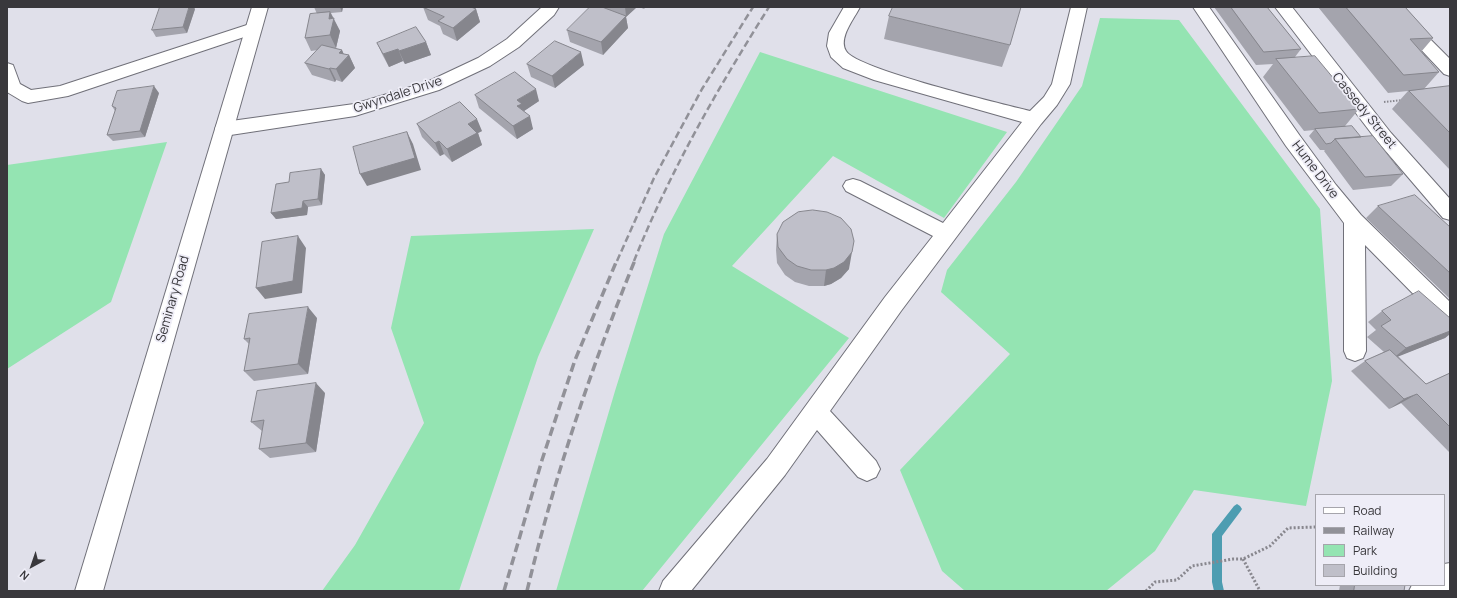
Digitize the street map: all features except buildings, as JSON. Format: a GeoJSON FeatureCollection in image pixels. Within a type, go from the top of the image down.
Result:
{"type":"FeatureCollection","features":[{"type":"Feature","properties":{"kind":"street","name":"Seminary Road"},"geometry":{"type":"LineString","coordinates":[[89,591],[260,7]]}},
{"type":"Feature","properties":{"kind":"street","name":"Gwyndale Drive"},"geometry":{"type":"LineString","coordinates":[[224,129],[355,110],[433,86],[484,62],[513,43],[548,12],[551,7]]}},
{"type":"Feature","properties":{"kind":"street"},"geometry":{"type":"LineString","coordinates":[[852,7],[836,37],[835,48],[841,59],[855,68],[1034,119]]}},
{"type":"Feature","properties":{"kind":"street"},"geometry":{"type":"LineString","coordinates":[[673,591],[776,467],[893,304],[1034,119],[1052,101],[1061,84],[1079,7]]}},
{"type":"Feature","properties":{"kind":"street","name":"Hume Drive"},"geometry":{"type":"LineString","coordinates":[[1201,7],[1293,141],[1354,221],[1450,316]]}},
{"type":"Feature","properties":{"kind":"street","name":"Cassedy Street"},"geometry":{"type":"LineString","coordinates":[[1283,7],[1357,103],[1422,183],[1450,212]]}},
{"type":"Feature","properties":{"kind":"street"},"geometry":{"type":"LineString","coordinates":[[1389,7],[1448,78]]}},
{"type":"Feature","properties":{"kind":"street"},"geometry":{"type":"LineString","coordinates":[[7,68],[12,87],[28,97],[62,92],[253,28]]}},
{"type":"Feature","properties":{"kind":"street"},"geometry":{"type":"LineString","coordinates":[[853,186],[947,234]]}},
{"type":"Feature","properties":{"kind":"street"},"geometry":{"type":"LineString","coordinates":[[1354,221],[1355,351]]}},
{"type":"Feature","properties":{"kind":"street"},"geometry":{"type":"LineString","coordinates":[[815,411],[867,469]]}},
{"type":"Feature","properties":{"kind":"path"},"geometry":{"type":"LineString","coordinates":[[1397,100],[1405,100]]}},
{"type":"Feature","properties":{"kind":"path"},"geometry":{"type":"LineString","coordinates":[[1146,591],[1155,582],[1177,580],[1192,566],[1233,559],[1243,559],[1270,546],[1288,528],[1315,527]]}},
{"type":"Feature","properties":{"kind":"path"},"geometry":{"type":"LineString","coordinates":[[1243,559],[1260,591]]}},
{"type":"Feature","properties":{"kind":"green space"},"geometry":{"type":"Polygon","coordinates":[[[1100,18],[1179,20],[1320,209],[1332,381],[1306,506],[1194,490],[1155,551],[1106,591],[965,591],[942,571],[900,470],[1010,354],[941,292],[947,270],[1016,182],[1082,86],[1100,18]]]}},
{"type":"Feature","properties":{"kind":"green space"},"geometry":{"type":"Polygon","coordinates":[[[760,52],[1007,132],[944,218],[833,156],[732,266],[849,338],[642,591],[556,591],[615,391],[664,234],[760,52]]]}},
{"type":"Feature","properties":{"kind":"green space"},"geometry":{"type":"Polygon","coordinates":[[[167,142],[111,302],[7,369],[7,165],[167,142]]]}},
{"type":"Feature","properties":{"kind":"green space"},"geometry":{"type":"Polygon","coordinates":[[[594,229],[538,357],[459,591],[322,591],[355,545],[424,423],[391,328],[411,236],[594,229]]]}},
{"type":"Feature","properties":{"kind":"waterway"},"geometry":{"type":"LineString","coordinates":[[1219,591],[1217,582],[1217,534],[1237,509]]}},
{"type":"Feature","properties":{"kind":"railway"},"geometry":{"type":"LineString","coordinates":[[617,261],[654,178],[702,89],[753,7]]}},
{"type":"Feature","properties":{"kind":"railway"},"geometry":{"type":"LineString","coordinates":[[634,261],[679,162],[713,99],[769,7]]}},
{"type":"Feature","properties":{"kind":"railway"},"geometry":{"type":"LineString","coordinates":[[504,591],[542,460],[575,360],[617,260]]}},
{"type":"Feature","properties":{"kind":"railway"},"geometry":{"type":"LineString","coordinates":[[527,591],[561,465],[603,341],[635,260]]}}]}
